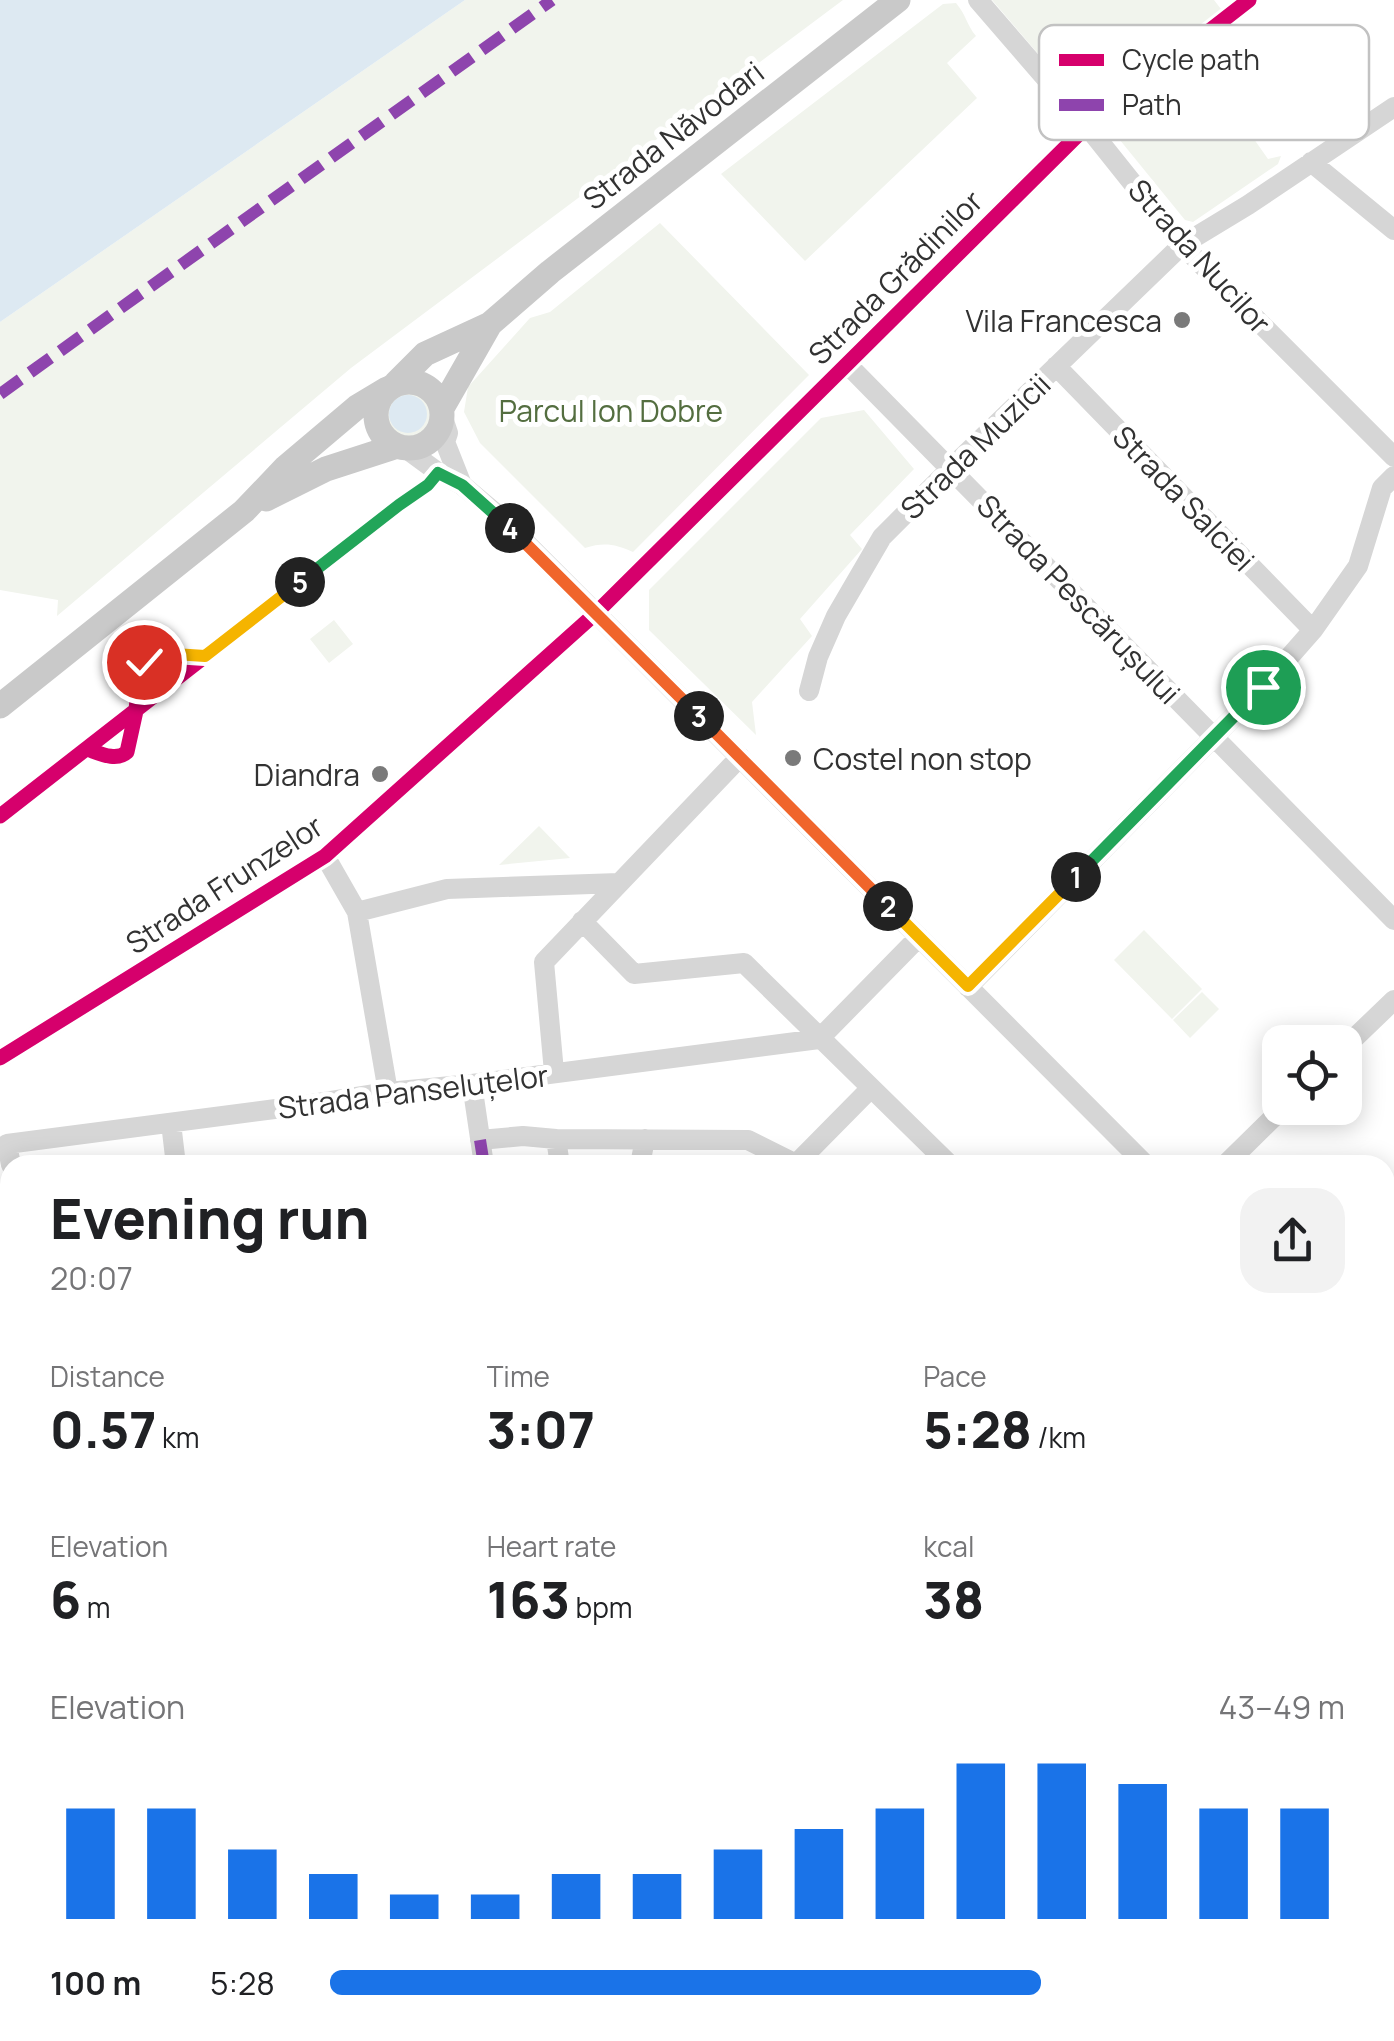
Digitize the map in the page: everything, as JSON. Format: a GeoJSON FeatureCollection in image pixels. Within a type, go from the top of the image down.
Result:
{"type":"FeatureCollection","features":[{"type":"Feature","properties":{"kind":"main road","name":"Strada Năvodari"},"geometry":{"type":"LineString","coordinates":[[0,706],[244,510],[286,467],[357,407],[391,386],[425,354],[490,324],[532,286],[898,0]]}},
{"type":"Feature","properties":{"kind":"main road","name":"Strada Năvodari"},"geometry":{"type":"LineString","coordinates":[[442,411],[490,324]]}},
{"type":"Feature","properties":{"kind":"main road"},"geometry":{"type":"LineString","coordinates":[[419,382],[437,397],[442,411],[441,425],[422,446],[401,447],[386,440],[375,420],[379,398],[391,386],[419,382]]}},
{"type":"Feature","properties":{"kind":"main road","name":"Strada Năvodari"},"geometry":{"type":"LineString","coordinates":[[244,510],[313,475],[401,447]]}},
{"type":"Feature","properties":{"kind":"street","name":"Strada Nucilor"},"geometry":{"type":"LineString","coordinates":[[978,0],[1039,71]]}},
{"type":"Feature","properties":{"kind":"street","name":"Strada Grădinilor"},"geometry":{"type":"LineString","coordinates":[[1216,25],[1250,0]]}},
{"type":"Feature","properties":{"kind":"street","name":"Strada Muzicii"},"geometry":{"type":"LineString","coordinates":[[1369,124],[1394,108]]}},
{"type":"Feature","properties":{"kind":"street","name":"Strada Grădinilor"},"geometry":{"type":"LineString","coordinates":[[596,613],[1073,140]]}},
{"type":"Feature","properties":{"kind":"street","name":"Strada Nucilor"},"geometry":{"type":"LineString","coordinates":[[1098,140],[1182,245],[1394,457]]}},
{"type":"Feature","properties":{"kind":"street","name":"Strada Muzicii"},"geometry":{"type":"LineString","coordinates":[[808,690],[836,616],[882,538],[1182,245],[1345,140]]}},
{"type":"Feature","properties":{"kind":"street"},"geometry":{"type":"LineString","coordinates":[[1311,162],[1394,230]]}},
{"type":"Feature","properties":{"kind":"street","name":"Strada Pescărușului"},"geometry":{"type":"LineString","coordinates":[[847,364],[1394,920]]}},
{"type":"Feature","properties":{"kind":"street","name":"Strada Salciei"},"geometry":{"type":"LineString","coordinates":[[1056,366],[1312,630]]}},
{"type":"Feature","properties":{"kind":"street"},"geometry":{"type":"LineString","coordinates":[[442,411],[448,433],[445,442],[462,485]]}},
{"type":"Feature","properties":{"kind":"street"},"geometry":{"type":"LineString","coordinates":[[401,447],[462,485],[500,517],[1136,1155]]}},
{"type":"Feature","properties":{"kind":"street"},"geometry":{"type":"LineString","coordinates":[[968,986],[1214,738],[1312,630],[1358,566],[1382,488],[1394,476]]}},
{"type":"Feature","properties":{"kind":"street","name":"Strada Frunzelor"},"geometry":{"type":"LineString","coordinates":[[0,1058],[325,856],[596,613]]}},
{"type":"Feature","properties":{"kind":"street"},"geometry":{"type":"LineString","coordinates":[[554,1072],[544,962],[740,757]]}},
{"type":"Feature","properties":{"kind":"street"},"geometry":{"type":"LineString","coordinates":[[325,856],[357,912],[388,1092]]}},
{"type":"Feature","properties":{"kind":"street"},"geometry":{"type":"LineString","coordinates":[[357,912],[447,889],[619,884]]}},
{"type":"Feature","properties":{"kind":"street"},"geometry":{"type":"LineString","coordinates":[[582,921],[634,974],[744,963],[940,1155]]}},
{"type":"Feature","properties":{"kind":"street"},"geometry":{"type":"LineString","coordinates":[[819,1038],[919,936]]}},
{"type":"Feature","properties":{"kind":"street"},"geometry":{"type":"LineString","coordinates":[[1362,1031],[1394,1000]]}},
{"type":"Feature","properties":{"kind":"street","name":"Strada Panseluțelor"},"geometry":{"type":"LineString","coordinates":[[9,1154],[171,1122],[819,1038]]}},
{"type":"Feature","properties":{"kind":"street"},"geometry":{"type":"LineString","coordinates":[[472,1084],[482,1155]]}},
{"type":"Feature","properties":{"kind":"street"},"geometry":{"type":"LineString","coordinates":[[806,1155],[871,1088]]}},
{"type":"Feature","properties":{"kind":"street"},"geometry":{"type":"LineString","coordinates":[[171,1122],[175,1155]]}},
{"type":"Feature","properties":{"kind":"street"},"geometry":{"type":"LineString","coordinates":[[1236,1155],[1266,1125]]}},
{"type":"Feature","properties":{"kind":"street"},"geometry":{"type":"LineString","coordinates":[[480,1140],[523,1136],[748,1140],[779,1155]]}},
{"type":"Feature","properties":{"kind":"street"},"geometry":{"type":"LineString","coordinates":[[556,1139],[558,1155]]}},
{"type":"Feature","properties":{"kind":"street"},"geometry":{"type":"LineString","coordinates":[[642,1155],[645,1139]]}},
{"type":"Feature","properties":{"kind":"green space"},"geometry":{"type":"Polygon","coordinates":[[[465,0],[843,0],[351,368],[57,616],[58,600],[0,590],[0,322],[465,0]]]}},
{"type":"Feature","properties":{"kind":"green space"},"geometry":{"type":"Polygon","coordinates":[[[992,0],[1214,0],[1224,13],[1208,25],[1039,25],[1039,55],[992,0]]]}},
{"type":"Feature","properties":{"kind":"green space"},"geometry":{"type":"Polygon","coordinates":[[[956,3],[976,36],[947,63],[977,98],[805,261],[721,174],[943,4],[956,3]]]}},
{"type":"Feature","properties":{"kind":"green space"},"geometry":{"type":"Polygon","coordinates":[[[1120,140],[1255,140],[1268,159],[1281,156],[1278,164],[1193,222],[1185,220],[1120,140]]]}},
{"type":"Feature","properties":{"kind":"green space","name":"Parcul Ion Dobre"},"geometry":{"type":"Polygon","coordinates":[[[660,223],[809,375],[633,552],[609,545],[585,548],[480,443],[464,412],[468,387],[530,318],[550,312],[660,223]]]}},
{"type":"Feature","properties":{"kind":"green space"},"geometry":{"type":"Polygon","coordinates":[[[408,390],[425,397],[432,414],[425,431],[408,438],[391,431],[384,414],[391,397],[408,390]]]}},
{"type":"Feature","properties":{"kind":"green space"},"geometry":{"type":"Polygon","coordinates":[[[864,410],[914,469],[850,535],[862,549],[800,619],[812,636],[752,702],[756,735],[649,630],[649,590],[821,418],[864,410]]]}},
{"type":"Feature","properties":{"kind":"green space"},"geometry":{"type":"Polygon","coordinates":[[[334,620],[353,644],[329,663],[310,639],[334,620]]]}},
{"type":"Feature","properties":{"kind":"green space"},"geometry":{"type":"Polygon","coordinates":[[[539,826],[570,858],[499,865],[539,826]]]}},
{"type":"Feature","properties":{"kind":"green space"},"geometry":{"type":"Polygon","coordinates":[[[1144,930],[1202,989],[1172,1019],[1114,960],[1144,930]]]}},
{"type":"Feature","properties":{"kind":"green space"},"geometry":{"type":"Polygon","coordinates":[[[1202,992],[1219,1009],[1190,1038],[1173,1020],[1202,992]]]}},
{"type":"Feature","properties":{"kind":"shaded area"},"geometry":{"type":"Polygon","coordinates":[[[0,0],[465,0],[0,322],[0,0]]]}},
{"type":"Feature","properties":{"kind":"shaded area"},"geometry":{"type":"Polygon","coordinates":[[[408,395],[421,401],[427,414],[421,427],[408,433],[395,427],[389,414],[395,401],[408,395]]]}},
{"type":"Feature","properties":{"kind":"marked path"},"geometry":{"type":"LineString","coordinates":[[0,394],[552,0]]}},
{"type":"Feature","properties":{"kind":"marked path"},"geometry":{"type":"LineString","coordinates":[[480,1140],[482,1155]]}},
{"type":"Feature","properties":{"kind":"cycle path"},"geometry":{"type":"LineString","coordinates":[[1217,25],[1249,0]]}},
{"type":"Feature","properties":{"kind":"cycle path"},"geometry":{"type":"LineString","coordinates":[[0,1058],[325,856],[596,613],[1073,140]]}},
{"type":"Feature","properties":{"kind":"cycle path"},"geometry":{"type":"LineString","coordinates":[[0,816],[429,485],[439,473]]}},
{"type":"Feature","properties":{"kind":"cycle path"},"geometry":{"type":"LineString","coordinates":[[87,749],[113,756],[127,752],[139,673],[144,663],[159,653],[205,656]]}},
{"type":"Feature","properties":{"kind":"place","name":"Vila Francesca"},"geometry":{"type":"Point","coordinates":[1182,320]}},
{"type":"Feature","properties":{"kind":"place","name":"Costel non stop"},"geometry":{"type":"Point","coordinates":[793,758]}},
{"type":"Feature","properties":{"kind":"place","name":"Diandra"},"geometry":{"type":"Point","coordinates":[380,774]}},
{"type":"Feature","properties":{"kind":"route"},"geometry":{"type":"LineString","coordinates":[[144,662],[159,653],[205,656],[428,485],[438,473],[462,485],[500,517],[968,986],[1263,687]]}}]}
